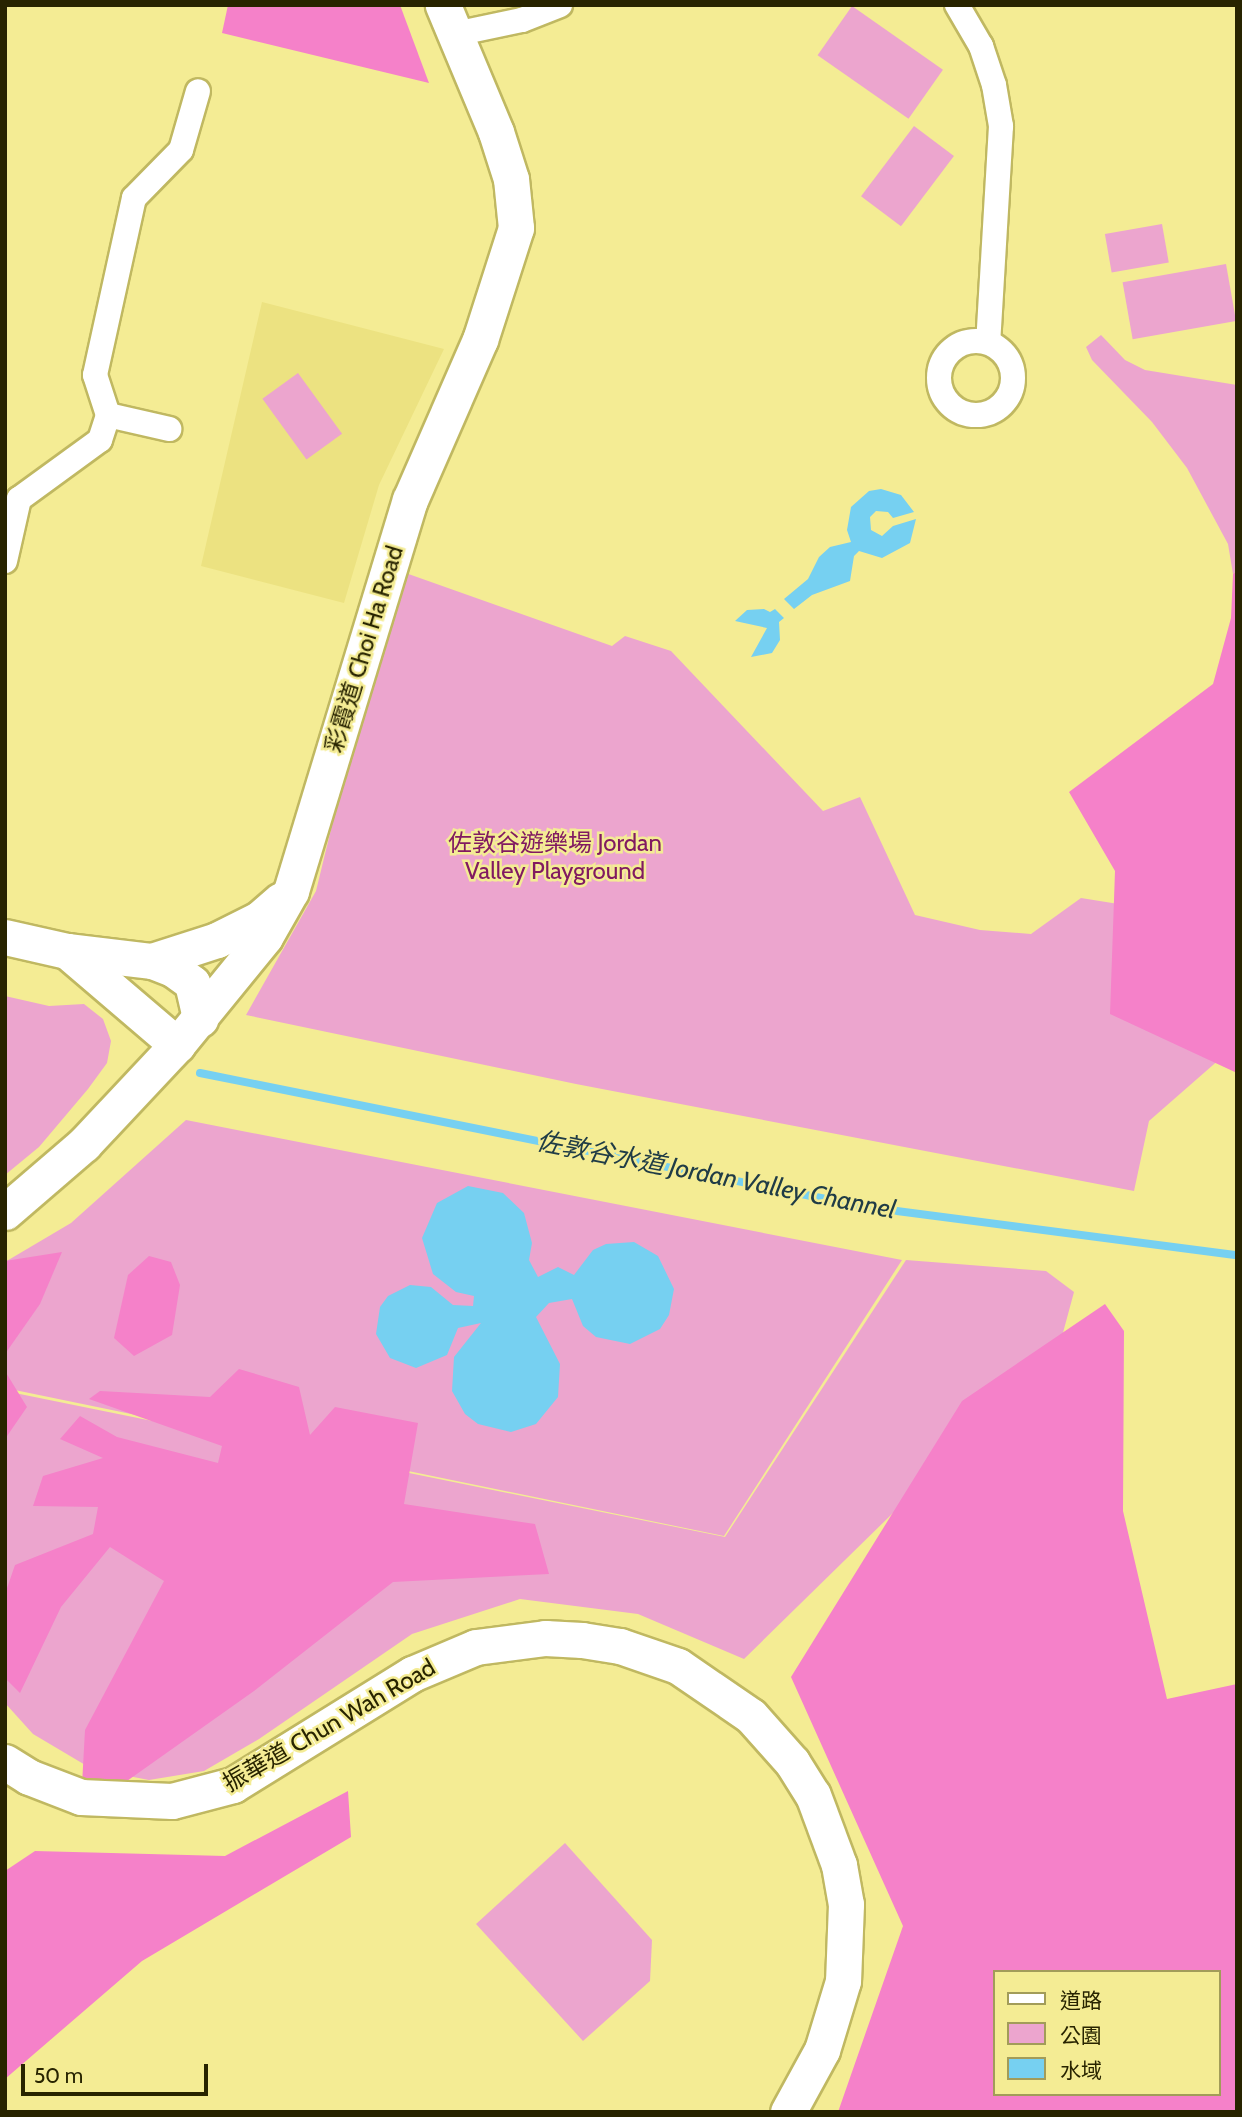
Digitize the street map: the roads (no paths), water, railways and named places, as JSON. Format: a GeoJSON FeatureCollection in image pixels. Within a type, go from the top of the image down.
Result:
{"type":"FeatureCollection","features":[{"type":"Feature","properties":{"kind":"street"},"geometry":{"type":"LineString","coordinates":[[449,19],[522,20],[561,5]]}},
{"type":"Feature","properties":{"kind":"street"},"geometry":{"type":"LineString","coordinates":[[957,5],[981,46],[995,85],[1001,126],[988,343]]}},
{"type":"Feature","properties":{"kind":"street","name":"彩霞道 Choi Ha Road"},"geometry":{"type":"LineString","coordinates":[[5,1212],[84,1144],[177,1045],[265,937],[291,891],[410,500],[480,340],[516,228],[511,179],[449,19]]}},
{"type":"Feature","properties":{"kind":"street"},"geometry":{"type":"LineString","coordinates":[[5,561],[10,517],[19,499],[100,440],[107,415],[94,375],[134,198],[181,150],[198,91]]}},
{"type":"Feature","properties":{"kind":"street"},"geometry":{"type":"LineString","coordinates":[[107,415],[169,429]]}},
{"type":"Feature","properties":{"kind":"street"},"geometry":{"type":"LineString","coordinates":[[152,961],[248,924],[291,891]]}},
{"type":"Feature","properties":{"kind":"street"},"geometry":{"type":"LineString","coordinates":[[5,937],[67,951],[152,961],[192,983],[200,1019]]}},
{"type":"Feature","properties":{"kind":"street"},"geometry":{"type":"LineString","coordinates":[[67,951],[177,1045]]}},
{"type":"Feature","properties":{"kind":"street","name":"振華道 Chun Wah Road"},"geometry":{"type":"LineString","coordinates":[[5,1762],[38,1781],[81,1797],[172,1801],[233,1785],[412,1674],[476,1647],[545,1638],[582,1640],[620,1646],[678,1666],[751,1716],[792,1762],[813,1795],[839,1865],[846,1904],[843,1981],[822,2050],[788,2112]]}},
{"type":"Feature","properties":{"kind":"water"},"geometry":{"type":"Polygon","coordinates":[[[881,489],[901,495],[914,512],[893,518],[888,512],[876,511],[870,517],[871,530],[882,536],[893,526],[916,519],[910,543],[882,558],[859,551],[854,556],[850,581],[812,595],[794,609],[784,599],[808,579],[819,557],[830,547],[851,542],[847,530],[851,507],[869,491],[881,489]]]}},
{"type":"Feature","properties":{"kind":"water"},"geometry":{"type":"Polygon","coordinates":[[[764,609],[770,612],[775,609],[784,618],[779,622],[780,640],[772,653],[751,657],[767,628],[735,621],[747,610],[764,609]]]}},
{"type":"Feature","properties":{"kind":"water"},"geometry":{"type":"Polygon","coordinates":[[[468,1186],[503,1193],[524,1213],[532,1243],[529,1260],[538,1277],[558,1267],[574,1275],[593,1250],[606,1244],[634,1242],[658,1256],[674,1289],[669,1315],[660,1329],[630,1344],[596,1337],[583,1326],[572,1299],[549,1303],[536,1317],[560,1364],[558,1397],[536,1424],[511,1432],[478,1424],[465,1414],[452,1391],[454,1357],[481,1323],[458,1328],[447,1355],[416,1368],[390,1358],[376,1334],[380,1307],[388,1296],[410,1285],[431,1287],[453,1305],[473,1306],[474,1296],[456,1292],[433,1274],[422,1238],[437,1203],[468,1186]]]}},
{"type":"Feature","properties":{"kind":"waterway","name":"佐敦谷水道 Jordan Valley Channel"},"geometry":{"type":"LineString","coordinates":[[200,1073],[866,1207],[1237,1255]]}},
{"type":"Feature","properties":{"kind":"park label","name":"佐敦谷遊樂場 Jordan Valley Playground"},"geometry":{"type":"Point","coordinates":[555,857]}}]}
